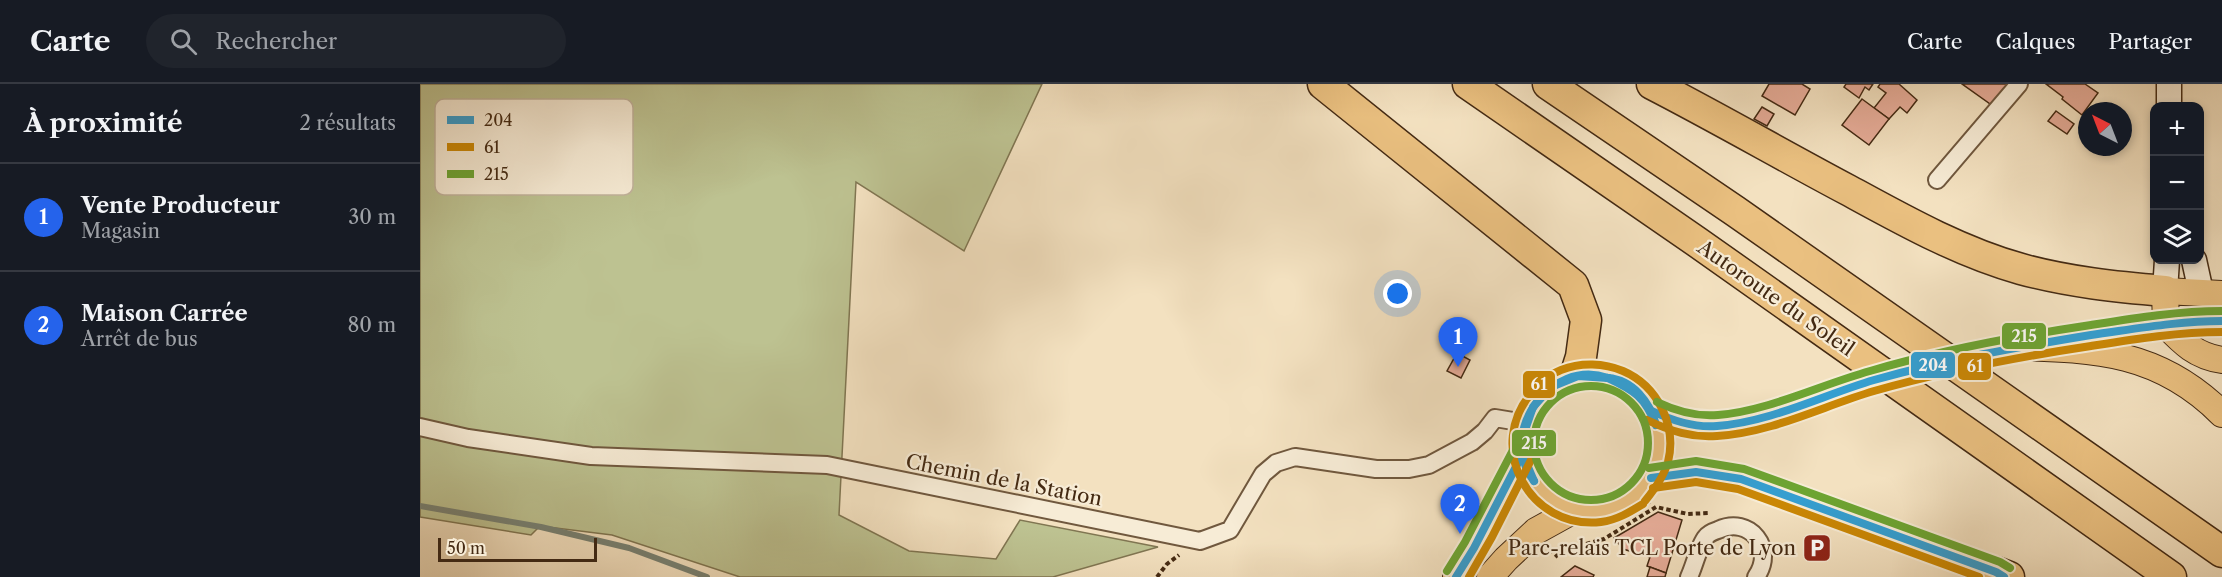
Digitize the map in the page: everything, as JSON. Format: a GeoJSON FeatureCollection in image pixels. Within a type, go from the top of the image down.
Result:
{"type":"FeatureCollection","features":[{"type":"Feature","properties":{"kind":"highway"},"geometry":{"type":"LineString","coordinates":[[1323,84],[1573,285],[1586,320],[1581,357],[1575,376]]}},
{"type":"Feature","properties":{"kind":"highway","name":"Autoroute du Soleil"},"geometry":{"type":"LineString","coordinates":[[1468,84],[1697,242],[2171,577]]}},
{"type":"Feature","properties":{"kind":"highway"},"geometry":{"type":"LineString","coordinates":[[1548,84],[2222,552]]}},
{"type":"Feature","properties":{"kind":"highway"},"geometry":{"type":"LineString","coordinates":[[1652,84],[1951,244],[2052,277],[2165,291]]}},
{"type":"Feature","properties":{"kind":"main road"},"geometry":{"type":"LineString","coordinates":[[2222,354],[2211,293],[2165,291],[2166,325],[2189,348],[2213,359],[2222,360]]}},
{"type":"Feature","properties":{"kind":"main road"},"geometry":{"type":"LineString","coordinates":[[1652,411],[1688,426],[1744,423],[1927,365],[2015,346],[2166,325],[2215,321]]}},
{"type":"Feature","properties":{"kind":"main road"},"geometry":{"type":"LineString","coordinates":[[2015,346],[2110,353],[2143,362],[2180,381],[2222,414]]}},
{"type":"Feature","properties":{"kind":"main road"},"geometry":{"type":"LineString","coordinates":[[1598,374],[1620,380],[1639,393],[1652,411],[1660,433],[1659,456],[1651,478],[1623,509],[1596,512],[1574,510],[1556,503],[1540,490],[1529,474],[1522,455],[1525,423],[1532,406],[1544,392],[1558,382],[1575,376],[1598,374]]}},
{"type":"Feature","properties":{"kind":"main road"},"geometry":{"type":"LineString","coordinates":[[1456,577],[1476,545],[1522,455]]}},
{"type":"Feature","properties":{"kind":"main road"},"geometry":{"type":"LineString","coordinates":[[1651,478],[1686,470],[1713,472],[1741,479],[2003,575]]}},
{"type":"Feature","properties":{"kind":"main road"},"geometry":{"type":"LineString","coordinates":[[1490,577],[1536,531],[1574,510]]}},
{"type":"Feature","properties":{"kind":"street"},"geometry":{"type":"LineString","coordinates":[[1937,180],[2019,84]]}},
{"type":"Feature","properties":{"kind":"street"},"geometry":{"type":"LineString","coordinates":[[2169,84],[2169,102]]}},
{"type":"Feature","properties":{"kind":"street"},"geometry":{"type":"LineString","coordinates":[[2165,291],[2167,264]]}},
{"type":"Feature","properties":{"kind":"street"},"geometry":{"type":"LineString","coordinates":[[2196,264],[2211,293]]}},
{"type":"Feature","properties":{"kind":"street"},"geometry":{"type":"LineString","coordinates":[[1200,541],[1230,530],[1263,474],[1276,463],[1295,457],[1376,469],[1409,469],[1429,465],[1472,442],[1495,418],[1525,423]]}},
{"type":"Feature","properties":{"kind":"street","name":"Chemin de la Station"},"geometry":{"type":"LineString","coordinates":[[420,427],[468,438],[591,456],[827,465],[1200,541]]}},
{"type":"Feature","properties":{"kind":"street"},"geometry":{"type":"LineString","coordinates":[[1689,577],[1706,537],[1720,529],[1734,525],[1747,529],[1761,544],[1764,559],[1756,577]]}},
{"type":"Feature","properties":{"kind":"path"},"geometry":{"type":"LineString","coordinates":[[1579,546],[1604,539],[1656,507],[1688,514],[1730,512],[1734,525]]}},
{"type":"Feature","properties":{"kind":"path"},"geometry":{"type":"LineString","coordinates":[[1157,577],[1167,564],[1200,541]]}},
{"type":"Feature","properties":{"kind":"green space"},"geometry":{"type":"Polygon","coordinates":[[[420,84],[1042,84],[964,251],[856,182],[839,515],[909,551],[996,559],[1020,520],[1158,547],[1053,577],[740,577],[612,535],[540,526],[531,535],[420,517],[420,84]]]}},
{"type":"Feature","properties":{"kind":"building"},"geometry":{"type":"Polygon","coordinates":[[[1769,84],[1802,84],[1810,89],[1795,115],[1762,96],[1769,84]]]}},
{"type":"Feature","properties":{"kind":"building"},"geometry":{"type":"Polygon","coordinates":[[[1846,84],[1873,84],[1869,90],[1865,87],[1859,98],[1844,87],[1846,84]]]}},
{"type":"Feature","properties":{"kind":"building"},"geometry":{"type":"Polygon","coordinates":[[[1880,84],[1899,84],[1917,100],[1907,113],[1900,107],[1889,119],[1874,108],[1886,93],[1878,87],[1880,84]]]}},
{"type":"Feature","properties":{"kind":"building"},"geometry":{"type":"Polygon","coordinates":[[[1962,84],[2011,84],[1993,106],[1962,84]]]}},
{"type":"Feature","properties":{"kind":"building"},"geometry":{"type":"Polygon","coordinates":[[[2046,84],[2085,84],[2098,93],[2091,102],[2078,102],[2078,112],[2062,99],[2063,97],[2046,84]]]}},
{"type":"Feature","properties":{"kind":"building"},"geometry":{"type":"Polygon","coordinates":[[[1862,99],[1889,119],[1869,145],[1842,125],[1862,99]]]}},
{"type":"Feature","properties":{"kind":"building"},"geometry":{"type":"Polygon","coordinates":[[[1762,107],[1774,114],[1767,126],[1754,119],[1762,107]]]}},
{"type":"Feature","properties":{"kind":"building"},"geometry":{"type":"Polygon","coordinates":[[[2056,111],[2074,124],[2067,134],[2048,121],[2056,111]]]}},
{"type":"Feature","properties":{"kind":"building"},"geometry":{"type":"Polygon","coordinates":[[[1457,353],[1470,360],[1461,378],[1447,371],[1457,353]]]}},
{"type":"Feature","properties":{"kind":"building"},"geometry":{"type":"Polygon","coordinates":[[[1658,512],[1682,520],[1666,573],[1647,566],[1650,557],[1623,549],[1614,538],[1658,512]]]}},
{"type":"Feature","properties":{"kind":"building"},"geometry":{"type":"Polygon","coordinates":[[[1575,566],[1594,575],[1593,577],[1561,577],[1575,566]]]}},
{"type":"Feature","properties":{"kind":"building"},"geometry":{"type":"Polygon","coordinates":[[[1650,567],[1666,573],[1665,577],[1647,577],[1650,567]]]}},
{"type":"Feature","properties":{"kind":"waterway"},"geometry":{"type":"LineString","coordinates":[[420,506],[541,527],[629,548],[707,577]]}},
{"type":"Feature","properties":{"kind":"transit line","name":"215"},"geometry":{"type":"LineString","coordinates":[[1657,402],[1694,414],[1737,413],[1775,403],[1870,371],[1980,344],[2140,317],[2222,311]]}},
{"type":"Feature","properties":{"kind":"transit line","name":"204"},"geometry":{"type":"LineString","coordinates":[[1652,411],[1692,425],[1717,426],[1737,423],[1777,414],[1874,380],[1955,360],[2091,335],[2173,324],[2222,321]]}},
{"type":"Feature","properties":{"kind":"transit line","name":"61"},"geometry":{"type":"LineString","coordinates":[[1647,420],[1690,435],[1737,434],[1797,418],[1874,391],[1982,365],[2140,338],[2222,332]]}},
{"type":"Feature","properties":{"kind":"transit line","name":"61"},"geometry":{"type":"LineString","coordinates":[[1643,504],[1607,521],[1575,521],[1553,513],[1535,499],[1522,480],[1514,459],[1513,436],[1519,413],[1533,391],[1552,374],[1576,366],[1592,364],[1608,366],[1635,378],[1655,397],[1667,421],[1670,448],[1664,472],[1645,501]]}},
{"type":"Feature","properties":{"kind":"transit line","name":"204"},"geometry":{"type":"LineString","coordinates":[[1534,481],[1524,462],[1522,442],[1526,422],[1535,404],[1549,389],[1567,379],[1587,375],[1608,378]]}},
{"type":"Feature","properties":{"kind":"transit line","name":"204"},"geometry":{"type":"LineString","coordinates":[[1534,481],[1525,460],[1524,433],[1533,407],[1551,387],[1578,376],[1608,378]]}},
{"type":"Feature","properties":{"kind":"transit line","name":"204"},"geometry":{"type":"LineString","coordinates":[[1608,378],[1633,388],[1645,401],[1656,425]]}},
{"type":"Feature","properties":{"kind":"transit line","name":"204"},"geometry":{"type":"LineString","coordinates":[[1608,378],[1625,386],[1638,396],[1648,408],[1656,425]]}},
{"type":"Feature","properties":{"kind":"transit line","name":"215"},"geometry":{"type":"LineString","coordinates":[[1591,386],[1613,390],[1631,403],[1644,421],[1648,443],[1644,465],[1631,483],[1613,496],[1591,500],[1569,496],[1551,483],[1538,465],[1534,443],[1538,421],[1551,403],[1569,390],[1591,386]]}},
{"type":"Feature","properties":{"kind":"transit line","name":"215"},"geometry":{"type":"LineString","coordinates":[[1447,571],[1465,542],[1513,450]]}},
{"type":"Feature","properties":{"kind":"transit line","name":"204"},"geometry":{"type":"LineString","coordinates":[[1456,577],[1474,548],[1522,455]]}},
{"type":"Feature","properties":{"kind":"transit line","name":"61"},"geometry":{"type":"LineString","coordinates":[[1469,577],[1531,460]]}},
{"type":"Feature","properties":{"kind":"transit line","name":"215"},"geometry":{"type":"LineString","coordinates":[[1649,468],[1696,461],[1744,469],[2000,562],[2010,568]]}},
{"type":"Feature","properties":{"kind":"transit line","name":"204"},"geometry":{"type":"LineString","coordinates":[[1651,478],[1696,472],[1741,479],[1996,572],[2004,577]]}},
{"type":"Feature","properties":{"kind":"transit line","name":"61"},"geometry":{"type":"LineString","coordinates":[[1653,488],[1696,482],[1738,489],[1979,577]]}},
{"type":"Feature","properties":{"kind":"place","name":"Vente Producteur"},"geometry":{"type":"Point","coordinates":[1458,367]}},
{"type":"Feature","properties":{"kind":"place","name":"Maison Carrée"},"geometry":{"type":"Point","coordinates":[1460,534]}},
{"type":"Feature","properties":{"kind":"place","name":"Parc-relais TCL Porte de Lyon"},"geometry":{"type":"Point","coordinates":[1817,548]}}]}
